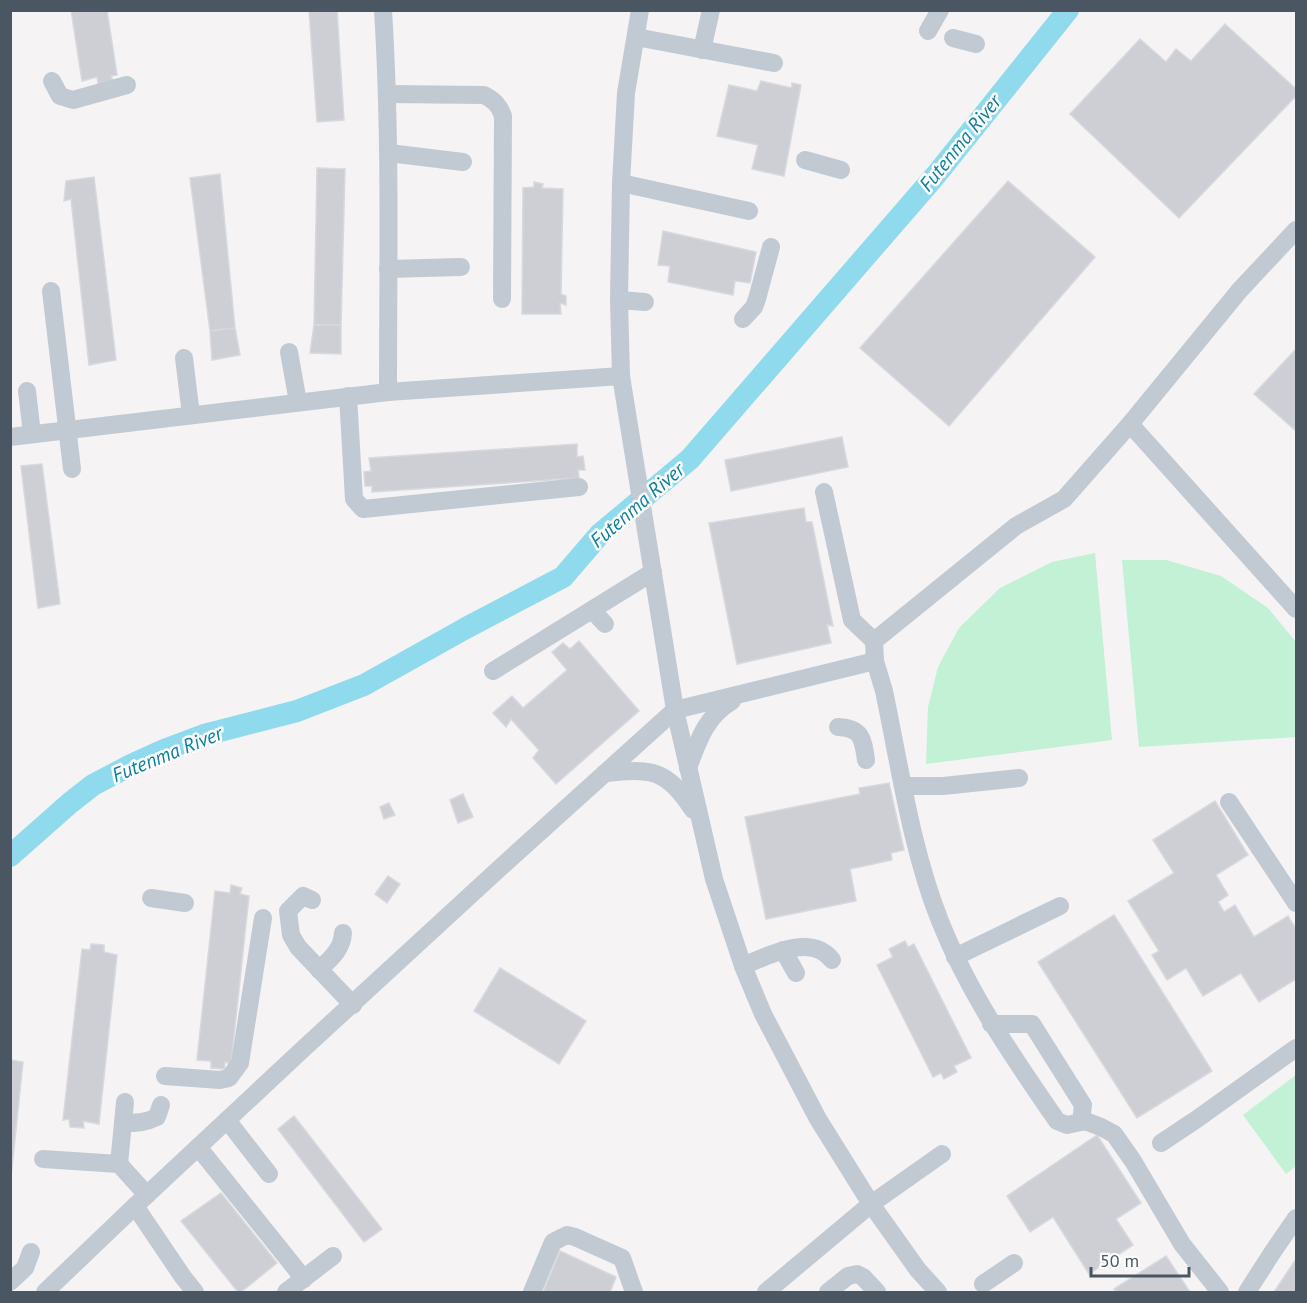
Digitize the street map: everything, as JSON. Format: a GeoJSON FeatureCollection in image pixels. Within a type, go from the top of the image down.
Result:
{"type":"FeatureCollection","features":[{"type":"Feature","properties":{"kind":"lane"},"geometry":{"type":"LineString","coordinates":[[382,10],[388,94],[389,153],[388,392]]}},
{"type":"Feature","properties":{"kind":"lane"},"geometry":{"type":"LineString","coordinates":[[640,10],[626,93],[621,183],[619,300],[621,376],[675,710],[688,768],[714,879],[743,966],[763,1014],[818,1119],[872,1204],[918,1270],[938,1293]]}},
{"type":"Feature","properties":{"kind":"lane"},"geometry":{"type":"LineString","coordinates":[[702,50],[711,10]]}},
{"type":"Feature","properties":{"kind":"lane"},"geometry":{"type":"LineString","coordinates":[[928,31],[940,10]]}},
{"type":"Feature","properties":{"kind":"lane"},"geometry":{"type":"LineString","coordinates":[[636,37],[774,63]]}},
{"type":"Feature","properties":{"kind":"lane"},"geometry":{"type":"LineString","coordinates":[[953,38],[976,44]]}},
{"type":"Feature","properties":{"kind":"lane"},"geometry":{"type":"LineString","coordinates":[[52,81],[60,96],[73,100],[127,85]]}},
{"type":"Feature","properties":{"kind":"lane"},"geometry":{"type":"LineString","coordinates":[[388,94],[484,95],[491,98],[500,108],[503,116],[502,298]]}},
{"type":"Feature","properties":{"kind":"lane"},"geometry":{"type":"LineString","coordinates":[[389,153],[463,162]]}},
{"type":"Feature","properties":{"kind":"lane"},"geometry":{"type":"LineString","coordinates":[[805,160],[841,170]]}},
{"type":"Feature","properties":{"kind":"lane"},"geometry":{"type":"LineString","coordinates":[[621,183],[749,211]]}},
{"type":"Feature","properties":{"kind":"lane"},"geometry":{"type":"LineString","coordinates":[[874,641],[1016,526],[1064,499],[1130,424],[1239,291],[1296,230]]}},
{"type":"Feature","properties":{"kind":"lane"},"geometry":{"type":"LineString","coordinates":[[743,320],[754,306],[771,247]]}},
{"type":"Feature","properties":{"kind":"lane"},"geometry":{"type":"LineString","coordinates":[[388,269],[461,267]]}},
{"type":"Feature","properties":{"kind":"lane"},"geometry":{"type":"LineString","coordinates":[[51,291],[72,469]]}},
{"type":"Feature","properties":{"kind":"lane"},"geometry":{"type":"LineString","coordinates":[[619,300],[645,302]]}},
{"type":"Feature","properties":{"kind":"lane"},"geometry":{"type":"LineString","coordinates":[[289,352],[298,402]]}},
{"type":"Feature","properties":{"kind":"lane"},"geometry":{"type":"LineString","coordinates":[[184,358],[191,415]]}},
{"type":"Feature","properties":{"kind":"lane"},"geometry":{"type":"LineString","coordinates":[[10,437],[388,392],[621,376]]}},
{"type":"Feature","properties":{"kind":"lane"},"geometry":{"type":"LineString","coordinates":[[27,391],[32,434]]}},
{"type":"Feature","properties":{"kind":"lane"},"geometry":{"type":"LineString","coordinates":[[348,396],[354,499],[363,509],[579,487]]}},
{"type":"Feature","properties":{"kind":"lane"},"geometry":{"type":"LineString","coordinates":[[1130,424],[1296,609]]}},
{"type":"Feature","properties":{"kind":"lane"},"geometry":{"type":"LineString","coordinates":[[824,492],[852,620],[874,641],[875,662],[884,691],[923,872],[939,920],[955,957],[991,1024],[1057,1121],[1067,1125],[1085,1121],[1101,1127],[1118,1139],[1182,1244],[1220,1293]]}},
{"type":"Feature","properties":{"kind":"lane"},"geometry":{"type":"LineString","coordinates":[[493,671],[653,572]]}},
{"type":"Feature","properties":{"kind":"lane"},"geometry":{"type":"LineString","coordinates":[[592,610],[605,624]]}},
{"type":"Feature","properties":{"kind":"lane"},"geometry":{"type":"LineString","coordinates":[[45,1293],[227,1120],[675,710],[875,662]]}},
{"type":"Feature","properties":{"kind":"lane"},"geometry":{"type":"LineString","coordinates":[[688,768],[699,737],[713,715],[723,706],[744,694]]}},
{"type":"Feature","properties":{"kind":"lane"},"geometry":{"type":"LineString","coordinates":[[838,727],[848,727],[857,732],[863,739],[872,759],[897,755]]}},
{"type":"Feature","properties":{"kind":"lane"},"geometry":{"type":"LineString","coordinates":[[605,774],[634,770],[651,772],[665,778],[681,791],[701,822]]}},
{"type":"Feature","properties":{"kind":"lane"},"geometry":{"type":"LineString","coordinates":[[903,786],[943,786],[1019,778]]}},
{"type":"Feature","properties":{"kind":"lane"},"geometry":{"type":"LineString","coordinates":[[1229,802],[1296,903]]}},
{"type":"Feature","properties":{"kind":"lane"},"geometry":{"type":"LineString","coordinates":[[312,900],[303,896],[288,911],[291,935],[298,947],[353,1005]]}},
{"type":"Feature","properties":{"kind":"lane"},"geometry":{"type":"LineString","coordinates":[[151,898],[185,903]]}},
{"type":"Feature","properties":{"kind":"lane"},"geometry":{"type":"LineString","coordinates":[[955,957],[1060,906]]}},
{"type":"Feature","properties":{"kind":"lane"},"geometry":{"type":"LineString","coordinates":[[165,1077],[220,1080],[229,1078],[240,1063],[263,918]]}},
{"type":"Feature","properties":{"kind":"lane"},"geometry":{"type":"LineString","coordinates":[[319,970],[339,950],[343,933]]}},
{"type":"Feature","properties":{"kind":"lane"},"geometry":{"type":"LineString","coordinates":[[743,966],[783,950],[812,947],[827,954],[832,960]]}},
{"type":"Feature","properties":{"kind":"lane"},"geometry":{"type":"LineString","coordinates":[[783,950],[796,973]]}},
{"type":"Feature","properties":{"kind":"lane"},"geometry":{"type":"LineString","coordinates":[[991,1024],[1032,1024],[1083,1105],[1081,1122]]}},
{"type":"Feature","properties":{"kind":"lane"},"geometry":{"type":"LineString","coordinates":[[1161,1143],[1296,1048]]}},
{"type":"Feature","properties":{"kind":"lane"},"geometry":{"type":"LineString","coordinates":[[125,1102],[119,1164],[195,1293]]}},
{"type":"Feature","properties":{"kind":"lane"},"geometry":{"type":"LineString","coordinates":[[123,1123],[149,1121],[157,1117],[161,1105]]}},
{"type":"Feature","properties":{"kind":"lane"},"geometry":{"type":"LineString","coordinates":[[227,1120],[269,1174]]}},
{"type":"Feature","properties":{"kind":"lane"},"geometry":{"type":"LineString","coordinates":[[198,1148],[303,1280]]}},
{"type":"Feature","properties":{"kind":"lane"},"geometry":{"type":"LineString","coordinates":[[766,1293],[872,1204],[942,1154]]}},
{"type":"Feature","properties":{"kind":"lane"},"geometry":{"type":"LineString","coordinates":[[43,1159],[119,1164]]}},
{"type":"Feature","properties":{"kind":"lane"},"geometry":{"type":"LineString","coordinates":[[1247,1293],[1296,1218]]}},
{"type":"Feature","properties":{"kind":"lane"},"geometry":{"type":"LineString","coordinates":[[532,1293],[553,1242],[567,1236],[575,1237],[622,1258],[634,1293]]}},
{"type":"Feature","properties":{"kind":"lane"},"geometry":{"type":"LineString","coordinates":[[10,1282],[25,1268],[31,1252]]}},
{"type":"Feature","properties":{"kind":"lane"},"geometry":{"type":"LineString","coordinates":[[286,1293],[333,1257]]}},
{"type":"Feature","properties":{"kind":"lane"},"geometry":{"type":"LineString","coordinates":[[983,1284],[1014,1263]]}},
{"type":"Feature","properties":{"kind":"lane"},"geometry":{"type":"LineString","coordinates":[[828,1293],[848,1276],[857,1274],[863,1277],[877,1293]]}},
{"type":"Feature","properties":{"kind":"green space"},"geometry":{"type":"Polygon","coordinates":[[[1095,553],[1112,740],[926,764],[928,707],[938,667],[959,628],[1000,588],[1052,562],[1095,553]]]}},
{"type":"Feature","properties":{"kind":"green space"},"geometry":{"type":"Polygon","coordinates":[[[1122,560],[1166,560],[1221,576],[1268,608],[1296,642],[1296,737],[1139,747],[1122,560]]]}},
{"type":"Feature","properties":{"kind":"green space"},"geometry":{"type":"Polygon","coordinates":[[[1296,1075],[1296,1166],[1286,1174],[1243,1115],[1296,1075]]]}},
{"type":"Feature","properties":{"kind":"building"},"geometry":{"type":"Polygon","coordinates":[[[71,10],[107,10],[117,75],[111,76],[113,81],[98,84],[97,77],[82,81],[71,10]]]}},
{"type":"Feature","properties":{"kind":"building"},"geometry":{"type":"Polygon","coordinates":[[[309,10],[337,10],[344,120],[317,122],[309,10]]]}},
{"type":"Feature","properties":{"kind":"building"},"geometry":{"type":"Polygon","coordinates":[[[1225,24],[1296,89],[1296,96],[1179,218],[1070,114],[1140,39],[1166,62],[1176,49],[1191,61],[1225,24]]]}},
{"type":"Feature","properties":{"kind":"building"},"geometry":{"type":"Polygon","coordinates":[[[761,81],[792,88],[792,83],[801,85],[784,176],[752,169],[758,145],[717,136],[729,85],[757,91],[761,81]]]}},
{"type":"Feature","properties":{"kind":"building"},"geometry":{"type":"Polygon","coordinates":[[[317,168],[345,169],[341,325],[314,325],[317,168]]]}},
{"type":"Feature","properties":{"kind":"building"},"geometry":{"type":"Polygon","coordinates":[[[220,174],[235,328],[210,331],[190,178],[220,174]]]}},
{"type":"Feature","properties":{"kind":"building"},"geometry":{"type":"Polygon","coordinates":[[[94,177],[116,360],[89,365],[71,199],[64,201],[66,181],[94,177]]]}},
{"type":"Feature","properties":{"kind":"building"},"geometry":{"type":"Polygon","coordinates":[[[1008,181],[1095,257],[949,426],[860,348],[1008,181]]]}},
{"type":"Feature","properties":{"kind":"building"},"geometry":{"type":"Polygon","coordinates":[[[534,182],[543,184],[542,188],[563,189],[561,294],[566,296],[566,305],[560,303],[561,314],[522,314],[523,188],[534,187],[534,182]]]}},
{"type":"Feature","properties":{"kind":"building"},"geometry":{"type":"Polygon","coordinates":[[[663,231],[756,252],[750,283],[735,281],[733,295],[668,282],[670,266],[658,265],[663,231]]]}},
{"type":"Feature","properties":{"kind":"building"},"geometry":{"type":"Polygon","coordinates":[[[314,325],[341,325],[341,354],[310,353],[314,325]]]}},
{"type":"Feature","properties":{"kind":"building"},"geometry":{"type":"Polygon","coordinates":[[[235,328],[240,355],[212,360],[210,331],[235,328]]]}},
{"type":"Feature","properties":{"kind":"building"},"geometry":{"type":"Polygon","coordinates":[[[1296,349],[1296,431],[1254,394],[1296,349]]]}},
{"type":"Feature","properties":{"kind":"building"},"geometry":{"type":"Polygon","coordinates":[[[842,437],[848,467],[731,491],[725,460],[842,437]]]}},
{"type":"Feature","properties":{"kind":"building"},"geometry":{"type":"Polygon","coordinates":[[[577,444],[577,457],[583,456],[585,470],[578,470],[579,478],[372,492],[372,486],[365,486],[364,472],[371,471],[369,458],[577,444]]]}},
{"type":"Feature","properties":{"kind":"building"},"geometry":{"type":"Polygon","coordinates":[[[42,464],[60,604],[38,608],[21,466],[42,464]]]}},
{"type":"Feature","properties":{"kind":"building"},"geometry":{"type":"Polygon","coordinates":[[[804,508],[806,522],[812,522],[833,626],[827,625],[831,643],[737,664],[709,523],[804,508]]]}},
{"type":"Feature","properties":{"kind":"building"},"geometry":{"type":"Polygon","coordinates":[[[579,641],[639,711],[556,784],[533,758],[539,750],[511,719],[506,727],[493,713],[512,696],[523,708],[567,670],[552,652],[563,643],[570,649],[579,641]]]}},
{"type":"Feature","properties":{"kind":"building"},"geometry":{"type":"Polygon","coordinates":[[[889,783],[904,850],[891,853],[892,860],[850,869],[856,901],[766,919],[745,817],[860,794],[859,788],[889,783]]]}},
{"type":"Feature","properties":{"kind":"building"},"geometry":{"type":"Polygon","coordinates":[[[463,794],[473,817],[458,823],[450,800],[463,794]]]}},
{"type":"Feature","properties":{"kind":"building"},"geometry":{"type":"Polygon","coordinates":[[[1215,801],[1248,855],[1216,875],[1228,895],[1218,902],[1224,912],[1235,905],[1254,937],[1288,916],[1296,929],[1296,979],[1259,1002],[1241,973],[1203,996],[1186,968],[1167,980],[1152,955],[1159,951],[1128,901],[1174,873],[1153,840],[1215,801]]]}},
{"type":"Feature","properties":{"kind":"building"},"geometry":{"type":"Polygon","coordinates":[[[389,803],[395,815],[384,819],[380,807],[389,803]]]}},
{"type":"Feature","properties":{"kind":"building"},"geometry":{"type":"Polygon","coordinates":[[[388,876],[400,884],[387,903],[375,894],[388,876]]]}},
{"type":"Feature","properties":{"kind":"building"},"geometry":{"type":"Polygon","coordinates":[[[231,885],[242,888],[240,894],[249,896],[231,1064],[225,1062],[224,1069],[211,1068],[211,1061],[197,1060],[215,891],[230,893],[231,885]]]}},
{"type":"Feature","properties":{"kind":"building"},"geometry":{"type":"Polygon","coordinates":[[[1114,915],[1212,1071],[1137,1118],[1038,962],[1114,915]]]}},
{"type":"Feature","properties":{"kind":"building"},"geometry":{"type":"Polygon","coordinates":[[[905,941],[908,947],[914,944],[971,1058],[954,1066],[957,1072],[944,1079],[941,1073],[933,1077],[877,965],[893,957],[889,949],[905,941]]]}},
{"type":"Feature","properties":{"kind":"building"},"geometry":{"type":"Polygon","coordinates":[[[91,944],[104,945],[104,952],[117,955],[99,1124],[83,1121],[84,1128],[70,1127],[69,1119],[63,1120],[82,949],[90,950],[91,944]]]}},
{"type":"Feature","properties":{"kind":"building"},"geometry":{"type":"Polygon","coordinates":[[[500,968],[586,1021],[559,1064],[474,1011],[500,968]]]}},
{"type":"Feature","properties":{"kind":"building"},"geometry":{"type":"Polygon","coordinates":[[[10,1054],[11,1060],[23,1062],[10,1187],[10,1054]]]}},
{"type":"Feature","properties":{"kind":"building"},"geometry":{"type":"Polygon","coordinates":[[[294,1116],[382,1229],[364,1242],[278,1129],[294,1116]]]}},
{"type":"Feature","properties":{"kind":"building"},"geometry":{"type":"Polygon","coordinates":[[[1097,1135],[1141,1203],[1116,1219],[1133,1245],[1089,1274],[1053,1217],[1030,1232],[1007,1196],[1097,1135]]]}},
{"type":"Feature","properties":{"kind":"building"},"geometry":{"type":"Polygon","coordinates":[[[221,1193],[277,1263],[241,1292],[238,1292],[181,1221],[221,1193]]]}},
{"type":"Feature","properties":{"kind":"building"},"geometry":{"type":"Polygon","coordinates":[[[560,1251],[616,1277],[610,1292],[543,1292],[560,1251]]]}},
{"type":"Feature","properties":{"kind":"building"},"geometry":{"type":"Polygon","coordinates":[[[1166,1256],[1190,1292],[1117,1292],[1114,1289],[1166,1256]]]}},
{"type":"Feature","properties":{"kind":"building"},"geometry":{"type":"Polygon","coordinates":[[[1296,1259],[1296,1292],[1274,1292],[1296,1259]]]}},
{"type":"Feature","properties":{"kind":"waterway","name":"Futenma River"},"geometry":{"type":"LineString","coordinates":[[10,856],[93,785],[131,765],[204,735],[297,711],[364,685],[563,577],[600,534],[690,459],[936,175],[1068,10]]}}]}
